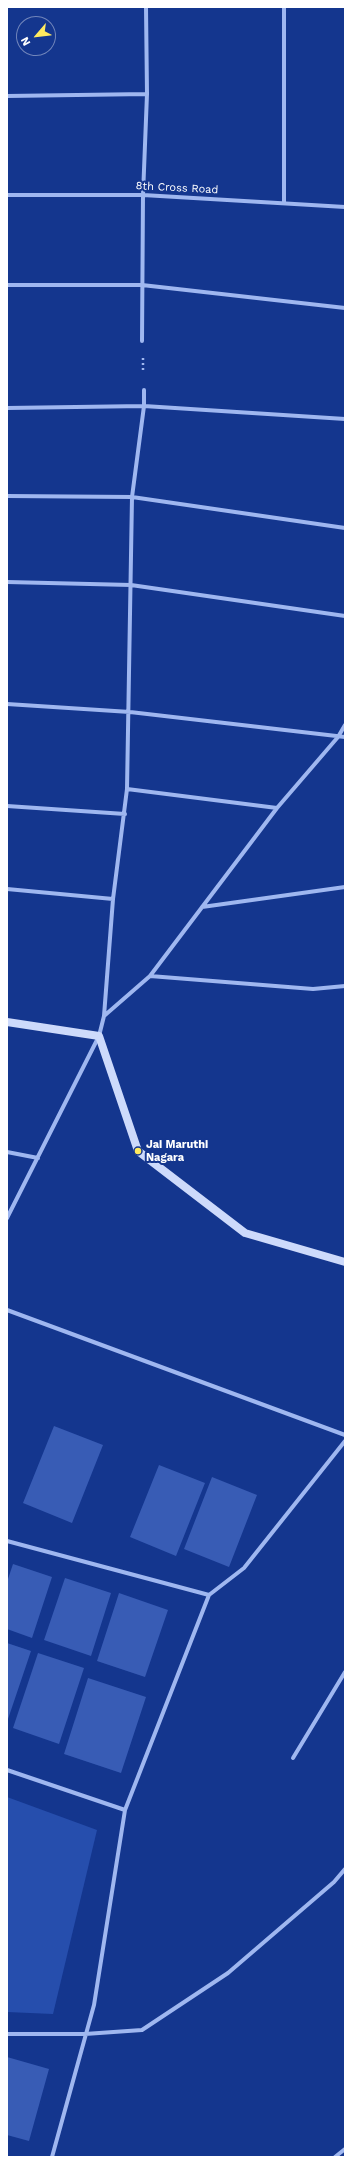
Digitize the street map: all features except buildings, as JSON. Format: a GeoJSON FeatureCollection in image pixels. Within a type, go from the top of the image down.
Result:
{"type":"FeatureCollection","features":[{"type":"Feature","properties":{"kind":"street"},"geometry":{"type":"LineString","coordinates":[[142,341],[143,195],[147,94],[146,7]]}},
{"type":"Feature","properties":{"kind":"street"},"geometry":{"type":"LineString","coordinates":[[284,7],[284,203]]}},
{"type":"Feature","properties":{"kind":"street"},"geometry":{"type":"LineString","coordinates":[[7,96],[147,94]]}},
{"type":"Feature","properties":{"kind":"street","name":"8th Cross Road"},"geometry":{"type":"LineString","coordinates":[[7,195],[143,195],[345,207]]}},
{"type":"Feature","properties":{"kind":"street"},"geometry":{"type":"LineString","coordinates":[[7,285],[142,285],[345,308]]}},
{"type":"Feature","properties":{"kind":"street"},"geometry":{"type":"LineString","coordinates":[[7,1218],[99,1036],[104,1016],[113,899],[127,789],[130,712],[132,497],[144,406],[144,390]]}},
{"type":"Feature","properties":{"kind":"street"},"geometry":{"type":"LineString","coordinates":[[7,408],[144,406],[345,419]]}},
{"type":"Feature","properties":{"kind":"street"},"geometry":{"type":"LineString","coordinates":[[7,496],[132,497],[345,528]]}},
{"type":"Feature","properties":{"kind":"street"},"geometry":{"type":"LineString","coordinates":[[7,582],[130,585],[345,616]]}},
{"type":"Feature","properties":{"kind":"street"},"geometry":{"type":"LineString","coordinates":[[7,704],[130,712],[345,737]]}},
{"type":"Feature","properties":{"kind":"street"},"geometry":{"type":"LineString","coordinates":[[104,1016],[150,976],[277,808],[338,737],[345,725]]}},
{"type":"Feature","properties":{"kind":"street"},"geometry":{"type":"LineString","coordinates":[[127,789],[277,808]]}},
{"type":"Feature","properties":{"kind":"street"},"geometry":{"type":"LineString","coordinates":[[7,806],[124,814]]}},
{"type":"Feature","properties":{"kind":"street"},"geometry":{"type":"LineString","coordinates":[[202,907],[345,887]]}},
{"type":"Feature","properties":{"kind":"street"},"geometry":{"type":"LineString","coordinates":[[7,889],[113,899]]}},
{"type":"Feature","properties":{"kind":"street"},"geometry":{"type":"LineString","coordinates":[[150,976],[313,989],[345,986]]}},
{"type":"Feature","properties":{"kind":"street"},"geometry":{"type":"LineString","coordinates":[[7,1022],[99,1036]]}},
{"type":"Feature","properties":{"kind":"street"},"geometry":{"type":"LineString","coordinates":[[99,1036],[138,1151],[245,1232],[345,1262]]}},
{"type":"Feature","properties":{"kind":"street"},"geometry":{"type":"LineString","coordinates":[[7,1152],[38,1158]]}},
{"type":"Feature","properties":{"kind":"street"},"geometry":{"type":"LineString","coordinates":[[7,1310],[345,1435]]}},
{"type":"Feature","properties":{"kind":"street"},"geometry":{"type":"LineString","coordinates":[[52,2157],[94,2005],[126,1810],[209,1595],[244,1568],[345,1441]]}},
{"type":"Feature","properties":{"kind":"street"},"geometry":{"type":"LineString","coordinates":[[7,1540],[209,1595]]}},
{"type":"Feature","properties":{"kind":"street"},"geometry":{"type":"LineString","coordinates":[[293,1758],[345,1672]]}},
{"type":"Feature","properties":{"kind":"street"},"geometry":{"type":"LineString","coordinates":[[7,1770],[126,1810]]}},
{"type":"Feature","properties":{"kind":"street"},"geometry":{"type":"LineString","coordinates":[[7,2034],[85,2034],[142,2030],[228,1973],[334,1882],[345,1869]]}},
{"type":"Feature","properties":{"kind":"street"},"geometry":{"type":"LineString","coordinates":[[335,2157],[345,2149]]}},
{"type":"Feature","properties":{"kind":"path"},"geometry":{"type":"LineString","coordinates":[[142,341],[144,390]]}},
{"type":"Feature","properties":{"kind":"shaded area"},"geometry":{"type":"Polygon","coordinates":[[[7,1797],[97,1830],[53,2014],[7,2012],[7,1797]]]}},
{"type":"Feature","properties":{"kind":"place","name":"Jai Maruthi Nagara"},"geometry":{"type":"Point","coordinates":[138,1151]}}]}
